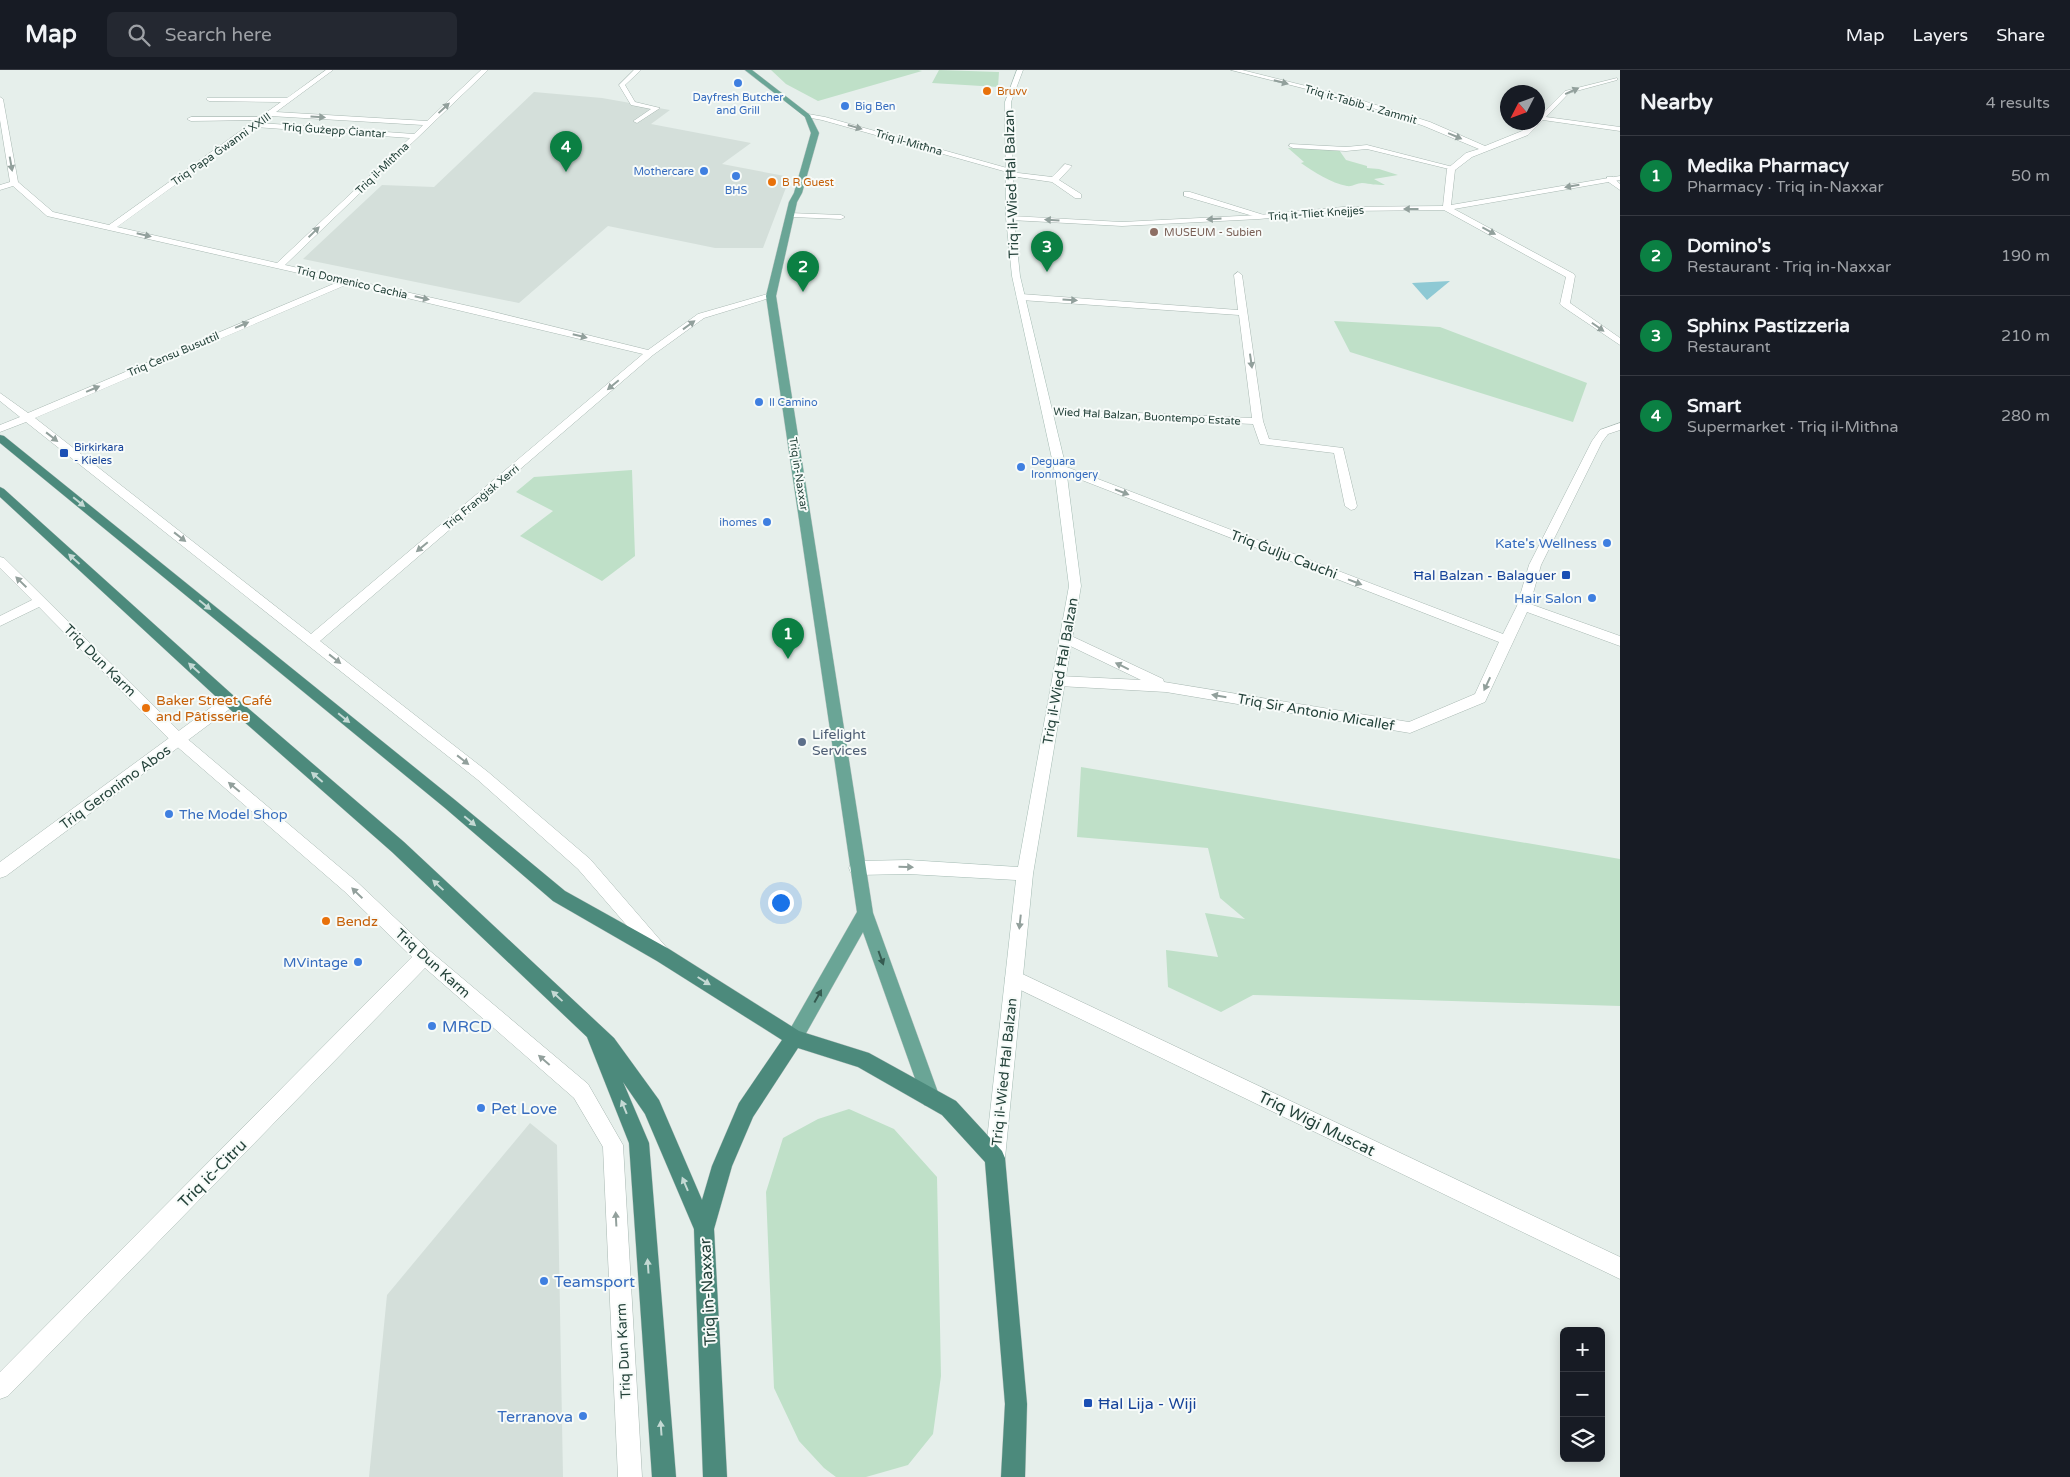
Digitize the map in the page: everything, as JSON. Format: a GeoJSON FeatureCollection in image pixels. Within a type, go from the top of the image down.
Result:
{"type":"FeatureCollection","features":[{"type":"Feature","properties":{"kind":"highway"},"geometry":{"type":"LineString","coordinates":[[0,438],[442,798],[559,896],[663,955],[794,1038],[862,1059],[950,1108],[995,1158],[1016,1404],[1015,1474]]}},
{"type":"Feature","properties":{"kind":"highway"},"geometry":{"type":"LineString","coordinates":[[0,491],[230,701],[398,847],[608,1044],[652,1107],[704,1229]]}},
{"type":"Feature","properties":{"kind":"highway"},"geometry":{"type":"LineString","coordinates":[[593,1030],[639,1143],[664,1477]]}},
{"type":"Feature","properties":{"kind":"highway","name":"Triq in-Naxxar"},"geometry":{"type":"LineString","coordinates":[[715,1477],[704,1229],[722,1166],[746,1110],[794,1038]]}},
{"type":"Feature","properties":{"kind":"main road"},"geometry":{"type":"LineString","coordinates":[[748,70],[808,116]]}},
{"type":"Feature","properties":{"kind":"main road","name":"Triq in-Naxxar"},"geometry":{"type":"LineString","coordinates":[[808,116],[815,133],[793,202],[792,215],[771,296],[865,913],[931,1098]]}},
{"type":"Feature","properties":{"kind":"main road","name":"Triq in-Naxxar"},"geometry":{"type":"LineString","coordinates":[[794,1038],[865,913]]}},
{"type":"Feature","properties":{"kind":"street","name":"Triq Papa Ġwanni XXIII"},"geometry":{"type":"LineString","coordinates":[[111,227],[330,70]]}},
{"type":"Feature","properties":{"kind":"street","name":"Triq il-Mitħna"},"geometry":{"type":"LineString","coordinates":[[279,266],[484,70]]}},
{"type":"Feature","properties":{"kind":"street"},"geometry":{"type":"LineString","coordinates":[[638,70],[622,85],[633,104],[658,108],[638,121]]}},
{"type":"Feature","properties":{"kind":"street","name":"Triq il-Wied Ħal Balzan"},"geometry":{"type":"LineString","coordinates":[[995,1158],[1025,874],[1075,586],[1060,468],[1016,276],[1010,218],[1008,102],[1020,70]]}},
{"type":"Feature","properties":{"kind":"street","name":"Triq it-Tabib J. Zammit"},"geometry":{"type":"LineString","coordinates":[[1234,70],[1352,100],[1427,124],[1484,148]]}},
{"type":"Feature","properties":{"kind":"street"},"geometry":{"type":"LineString","coordinates":[[1602,73],[1618,80]]}},
{"type":"Feature","properties":{"kind":"street"},"geometry":{"type":"LineString","coordinates":[[1545,113],[1566,92],[1618,80]]}},
{"type":"Feature","properties":{"kind":"street"},"geometry":{"type":"LineString","coordinates":[[0,99],[14,183],[0,188]]}},
{"type":"Feature","properties":{"kind":"street"},"geometry":{"type":"LineString","coordinates":[[209,99],[290,100]]}},
{"type":"Feature","properties":{"kind":"street","name":"Triq Ġużepp Ċiantar"},"geometry":{"type":"LineString","coordinates":[[270,114],[428,123]]}},
{"type":"Feature","properties":{"kind":"street","name":"Triq il-Mitħna"},"geometry":{"type":"LineString","coordinates":[[808,116],[823,118],[1010,172],[1054,180]]}},
{"type":"Feature","properties":{"kind":"street"},"geometry":{"type":"LineString","coordinates":[[192,120],[262,119]]}},
{"type":"Feature","properties":{"kind":"street"},"geometry":{"type":"LineString","coordinates":[[1545,121],[1620,129]]}},
{"type":"Feature","properties":{"kind":"street","name":"Triq Ġużepp Ċiantar"},"geometry":{"type":"LineString","coordinates":[[254,125],[415,136]]}},
{"type":"Feature","properties":{"kind":"street"},"geometry":{"type":"LineString","coordinates":[[1528,130],[1525,133],[1469,155],[1453,168],[1446,208],[1571,276],[1565,304],[1620,342]]}},
{"type":"Feature","properties":{"kind":"street"},"geometry":{"type":"LineString","coordinates":[[1293,146],[1346,149],[1367,148],[1453,168]]}},
{"type":"Feature","properties":{"kind":"street"},"geometry":{"type":"LineString","coordinates":[[1068,166],[1054,180],[1078,196]]}},
{"type":"Feature","properties":{"kind":"street","name":"Triq it-Tliet Knejjes"},"geometry":{"type":"LineString","coordinates":[[1010,218],[1122,224],[1263,216],[1343,209],[1446,208],[1620,178]]}},
{"type":"Feature","properties":{"kind":"street"},"geometry":{"type":"LineString","coordinates":[[1610,179],[1620,188]]}},
{"type":"Feature","properties":{"kind":"street","name":"Triq Domenico Cachia"},"geometry":{"type":"LineString","coordinates":[[14,183],[50,214],[482,312],[650,354]]}},
{"type":"Feature","properties":{"kind":"street"},"geometry":{"type":"LineString","coordinates":[[1187,194],[1263,216]]}},
{"type":"Feature","properties":{"kind":"street"},"geometry":{"type":"LineString","coordinates":[[792,215],[841,217]]}},
{"type":"Feature","properties":{"kind":"street","name":"Wied Ħal Balzan, Buontempo Estate"},"geometry":{"type":"LineString","coordinates":[[1047,412],[1258,421],[1238,274]]}},
{"type":"Feature","properties":{"kind":"street","name":"Triq Ċensu Busuttil"},"geometry":{"type":"LineString","coordinates":[[0,429],[347,281]]}},
{"type":"Feature","properties":{"kind":"street"},"geometry":{"type":"LineString","coordinates":[[650,354],[702,316],[771,296]]}},
{"type":"Feature","properties":{"kind":"street"},"geometry":{"type":"LineString","coordinates":[[1021,297],[1244,313]]}},
{"type":"Feature","properties":{"kind":"street","name":"Triq Franġisk Xerri"},"geometry":{"type":"LineString","coordinates":[[311,641],[650,354]]}},
{"type":"Feature","properties":{"kind":"street"},"geometry":{"type":"LineString","coordinates":[[0,396],[483,776],[584,864],[663,955]]}},
{"type":"Feature","properties":{"kind":"street"},"geometry":{"type":"LineString","coordinates":[[1258,421],[1264,442],[1339,450],[1351,506]]}},
{"type":"Feature","properties":{"kind":"street","name":"Triq Sir Antonio Micallef"},"geometry":{"type":"LineString","coordinates":[[1059,681],[1166,687],[1410,728],[1480,698],[1523,606],[1535,565],[1597,441],[1604,432],[1620,426]]}},
{"type":"Feature","properties":{"kind":"street","name":"Triq Ġulju Cauchi"},"geometry":{"type":"LineString","coordinates":[[1060,468],[1508,640]]}},
{"type":"Feature","properties":{"kind":"street","name":"Triq Dun Karm"},"geometry":{"type":"LineString","coordinates":[[0,561],[179,740],[350,886],[424,957],[581,1091],[613,1145],[630,1477]]}},
{"type":"Feature","properties":{"kind":"street"},"geometry":{"type":"LineString","coordinates":[[0,621],[40,600]]}},
{"type":"Feature","properties":{"kind":"street"},"geometry":{"type":"LineString","coordinates":[[1523,606],[1620,641]]}},
{"type":"Feature","properties":{"kind":"street","name":"Triq Sir Antonio Micallef"},"geometry":{"type":"LineString","coordinates":[[1067,639],[1166,687]]}},
{"type":"Feature","properties":{"kind":"street","name":"Triq Geronimo Abos"},"geometry":{"type":"LineString","coordinates":[[0,872],[230,701]]}},
{"type":"Feature","properties":{"kind":"street"},"geometry":{"type":"LineString","coordinates":[[857,868],[908,867],[1025,874]]}},
{"type":"Feature","properties":{"kind":"street","name":"Triq iċ-Ċitru"},"geometry":{"type":"LineString","coordinates":[[0,1388],[424,957]]}},
{"type":"Feature","properties":{"kind":"street","name":"Triq Wiġi Muscat"},"geometry":{"type":"LineString","coordinates":[[1014,978],[1620,1268]]}},
{"type":"Feature","properties":{"kind":"shaded area"},"geometry":{"type":"Polygon","coordinates":[[[534,92],[602,98],[670,110],[651,124],[751,143],[722,164],[790,177],[763,248],[715,248],[608,226],[519,303],[303,259],[382,185],[434,187],[534,92]]]}},
{"type":"Feature","properties":{"kind":"shaded area"},"geometry":{"type":"Polygon","coordinates":[[[530,1123],[557,1145],[563,1477],[369,1477],[387,1295],[530,1123]]]}},
{"type":"Feature","properties":{"kind":"green space"},"geometry":{"type":"Polygon","coordinates":[[[771,70],[922,71],[818,101],[786,84],[771,70]]]}},
{"type":"Feature","properties":{"kind":"green space"},"geometry":{"type":"Polygon","coordinates":[[[939,70],[999,72],[998,87],[932,83],[939,70]]]}},
{"type":"Feature","properties":{"kind":"green space"},"geometry":{"type":"Polygon","coordinates":[[[1288,148],[1339,150],[1346,160],[1367,166],[1367,168],[1379,169],[1398,175],[1374,179],[1385,185],[1362,183],[1349,186],[1341,185],[1323,177],[1301,163],[1304,162],[1288,148]]]}},
{"type":"Feature","properties":{"kind":"green space"},"geometry":{"type":"Polygon","coordinates":[[[1334,321],[1440,327],[1587,383],[1573,422],[1350,352],[1334,321]]]}},
{"type":"Feature","properties":{"kind":"green space"},"geometry":{"type":"Polygon","coordinates":[[[632,470],[635,556],[602,581],[520,536],[553,511],[516,492],[534,477],[632,470]]]}},
{"type":"Feature","properties":{"kind":"green space"},"geometry":{"type":"Polygon","coordinates":[[[1081,767],[1620,859],[1620,1006],[1253,995],[1221,1012],[1168,987],[1166,950],[1218,957],[1205,913],[1245,919],[1220,898],[1208,848],[1077,837],[1081,767]]]}},
{"type":"Feature","properties":{"kind":"green space"},"geometry":{"type":"Polygon","coordinates":[[[849,1109],[894,1129],[937,1177],[941,1376],[933,1434],[908,1465],[866,1477],[836,1477],[824,1468],[799,1441],[774,1388],[766,1192],[783,1138],[818,1119],[849,1109]]]}},
{"type":"Feature","properties":{"kind":"water"},"geometry":{"type":"Polygon","coordinates":[[[1450,281],[1427,300],[1412,283],[1450,281]]]}},
{"type":"Feature","properties":{"kind":"place","name":"Dayfresh Butcher and Grill"},"geometry":{"type":"Point","coordinates":[738,83]}},
{"type":"Feature","properties":{"kind":"place","name":"Bruvv"},"geometry":{"type":"Point","coordinates":[987,91]}},
{"type":"Feature","properties":{"kind":"place","name":"Big Ben"},"geometry":{"type":"Point","coordinates":[845,106]}},
{"type":"Feature","properties":{"kind":"place","name":"Mothercare"},"geometry":{"type":"Point","coordinates":[704,171]}},
{"type":"Feature","properties":{"kind":"place","name":"Smart"},"geometry":{"type":"Point","coordinates":[566,172]}},
{"type":"Feature","properties":{"kind":"place","name":"BHS"},"geometry":{"type":"Point","coordinates":[736,176]}},
{"type":"Feature","properties":{"kind":"place","name":"B R Guest"},"geometry":{"type":"Point","coordinates":[772,182]}},
{"type":"Feature","properties":{"kind":"place","name":"MUSEUM - Subien"},"geometry":{"type":"Point","coordinates":[1154,232]}},
{"type":"Feature","properties":{"kind":"place","name":"Sphinx Pastizzeria"},"geometry":{"type":"Point","coordinates":[1047,272]}},
{"type":"Feature","properties":{"kind":"place","name":"Domino's"},"geometry":{"type":"Point","coordinates":[803,292]}},
{"type":"Feature","properties":{"kind":"place","name":"Il Camino"},"geometry":{"type":"Point","coordinates":[759,402]}},
{"type":"Feature","properties":{"kind":"place","name":"Birkirkara - Kieles"},"geometry":{"type":"Point","coordinates":[64,453]}},
{"type":"Feature","properties":{"kind":"place","name":"Deguara Ironmongery"},"geometry":{"type":"Point","coordinates":[1021,467]}},
{"type":"Feature","properties":{"kind":"place","name":"ihomes"},"geometry":{"type":"Point","coordinates":[767,522]}},
{"type":"Feature","properties":{"kind":"place","name":"Kate's Wellness"},"geometry":{"type":"Point","coordinates":[1607,543]}},
{"type":"Feature","properties":{"kind":"place","name":"Ħal Balzan - Balaguer"},"geometry":{"type":"Point","coordinates":[1566,575]}},
{"type":"Feature","properties":{"kind":"place","name":"Hair Salon"},"geometry":{"type":"Point","coordinates":[1592,598]}},
{"type":"Feature","properties":{"kind":"place","name":"Medika Pharmacy"},"geometry":{"type":"Point","coordinates":[788,659]}},
{"type":"Feature","properties":{"kind":"place","name":"Baker Street Café and Pâtisserie"},"geometry":{"type":"Point","coordinates":[146,708]}},
{"type":"Feature","properties":{"kind":"place","name":"Lifelight Services"},"geometry":{"type":"Point","coordinates":[802,742]}},
{"type":"Feature","properties":{"kind":"place","name":"The Model Shop"},"geometry":{"type":"Point","coordinates":[169,814]}},
{"type":"Feature","properties":{"kind":"place","name":"Bendz"},"geometry":{"type":"Point","coordinates":[326,921]}},
{"type":"Feature","properties":{"kind":"place","name":"MVintage"},"geometry":{"type":"Point","coordinates":[358,962]}},
{"type":"Feature","properties":{"kind":"place","name":"MRCD"},"geometry":{"type":"Point","coordinates":[432,1026]}},
{"type":"Feature","properties":{"kind":"place","name":"Pet Love"},"geometry":{"type":"Point","coordinates":[481,1108]}},
{"type":"Feature","properties":{"kind":"place","name":"Teamsport"},"geometry":{"type":"Point","coordinates":[544,1281]}},
{"type":"Feature","properties":{"kind":"place","name":"Ħal Lija - Wiji"},"geometry":{"type":"Point","coordinates":[1088,1403]}},
{"type":"Feature","properties":{"kind":"place","name":"Terranova"},"geometry":{"type":"Point","coordinates":[583,1416]}}]}
